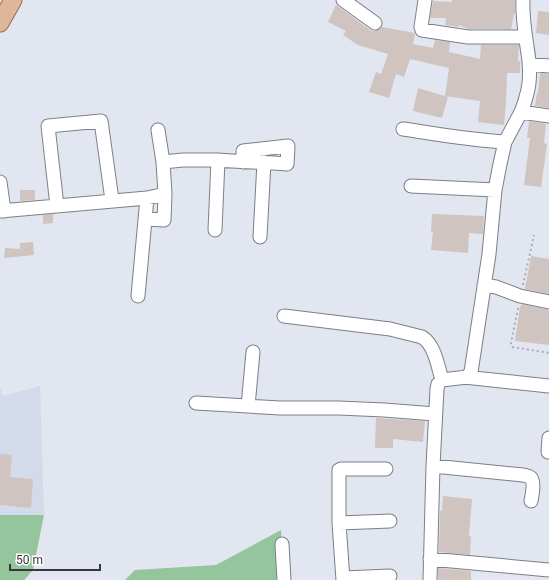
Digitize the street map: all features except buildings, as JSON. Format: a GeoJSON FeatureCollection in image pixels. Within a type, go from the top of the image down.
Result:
{"type":"FeatureCollection","features":[{"type":"Feature","properties":{"kind":"main road"},"geometry":{"type":"LineString","coordinates":[[0,23],[13,0]]}},
{"type":"Feature","properties":{"kind":"street"},"geometry":{"type":"LineString","coordinates":[[343,0],[376,24]]}},
{"type":"Feature","properties":{"kind":"street"},"geometry":{"type":"LineString","coordinates":[[425,0],[421,27],[422,30],[468,37],[525,37]]}},
{"type":"Feature","properties":{"kind":"street"},"geometry":{"type":"LineString","coordinates":[[464,377],[467,377],[471,372],[489,254],[495,190],[505,142],[521,112],[527,96],[529,64],[528,47],[523,23],[523,0]]}},
{"type":"Feature","properties":{"kind":"street"},"geometry":{"type":"LineString","coordinates":[[529,64],[549,66]]}},
{"type":"Feature","properties":{"kind":"street"},"geometry":{"type":"LineString","coordinates":[[521,112],[549,116]]}},
{"type":"Feature","properties":{"kind":"street"},"geometry":{"type":"LineString","coordinates":[[57,206],[48,126],[101,121],[112,200]]}},
{"type":"Feature","properties":{"kind":"street"},"geometry":{"type":"LineString","coordinates":[[403,129],[470,139],[505,142]]}},
{"type":"Feature","properties":{"kind":"street"},"geometry":{"type":"LineString","coordinates":[[145,219],[164,220],[165,194],[163,162],[158,130]]}},
{"type":"Feature","properties":{"kind":"street"},"geometry":{"type":"LineString","coordinates":[[163,162],[183,160],[218,160],[243,162],[264,162],[287,164],[288,146],[243,151],[243,162]]}},
{"type":"Feature","properties":{"kind":"street"},"geometry":{"type":"LineString","coordinates":[[215,230],[218,160]]}},
{"type":"Feature","properties":{"kind":"street"},"geometry":{"type":"LineString","coordinates":[[260,237],[264,162]]}},
{"type":"Feature","properties":{"kind":"street"},"geometry":{"type":"LineString","coordinates":[[0,182],[2,211],[147,198],[165,194]]}},
{"type":"Feature","properties":{"kind":"street"},"geometry":{"type":"LineString","coordinates":[[411,186],[495,190]]}},
{"type":"Feature","properties":{"kind":"street"},"geometry":{"type":"LineString","coordinates":[[138,296],[147,198]]}},
{"type":"Feature","properties":{"kind":"street"},"geometry":{"type":"LineString","coordinates":[[484,285],[496,287],[520,296],[549,302]]}},
{"type":"Feature","properties":{"kind":"street"},"geometry":{"type":"LineString","coordinates":[[284,316],[390,329],[422,337],[426,339],[430,345],[442,380]]}},
{"type":"Feature","properties":{"kind":"street"},"geometry":{"type":"LineString","coordinates":[[248,406],[253,352]]}},
{"type":"Feature","properties":{"kind":"street"},"geometry":{"type":"LineString","coordinates":[[430,580],[435,414],[438,384],[442,380],[464,377],[549,386]]}},
{"type":"Feature","properties":{"kind":"street"},"geometry":{"type":"LineString","coordinates":[[196,403],[280,408],[384,410],[435,414]]}},
{"type":"Feature","properties":{"kind":"street"},"geometry":{"type":"LineString","coordinates":[[548,452],[549,438]]}},
{"type":"Feature","properties":{"kind":"street"},"geometry":{"type":"LineString","coordinates":[[433,466],[529,476],[532,480],[531,501]]}},
{"type":"Feature","properties":{"kind":"street"},"geometry":{"type":"LineString","coordinates":[[386,469],[339,470],[339,522],[343,579],[390,576]]}},
{"type":"Feature","properties":{"kind":"street"},"geometry":{"type":"LineString","coordinates":[[339,522],[390,521]]}},
{"type":"Feature","properties":{"kind":"street"},"geometry":{"type":"LineString","coordinates":[[282,544],[284,580]]}},
{"type":"Feature","properties":{"kind":"street"},"geometry":{"type":"LineString","coordinates":[[430,559],[525,574],[549,570]]}},
{"type":"Feature","properties":{"kind":"path"},"geometry":{"type":"LineString","coordinates":[[511,346],[549,353]]}},
{"type":"Feature","properties":{"kind":"shaded area"},"geometry":{"type":"Polygon","coordinates":[[[40,386],[44,515],[0,515],[0,388],[3,396],[40,386]]]}},
{"type":"Feature","properties":{"kind":"green space"},"geometry":{"type":"Polygon","coordinates":[[[0,515],[44,515],[33,570],[24,580],[0,580],[0,515]]]}},
{"type":"Feature","properties":{"kind":"green space"},"geometry":{"type":"Polygon","coordinates":[[[281,530],[283,580],[125,580],[135,570],[216,565],[281,530]]]}}]}
